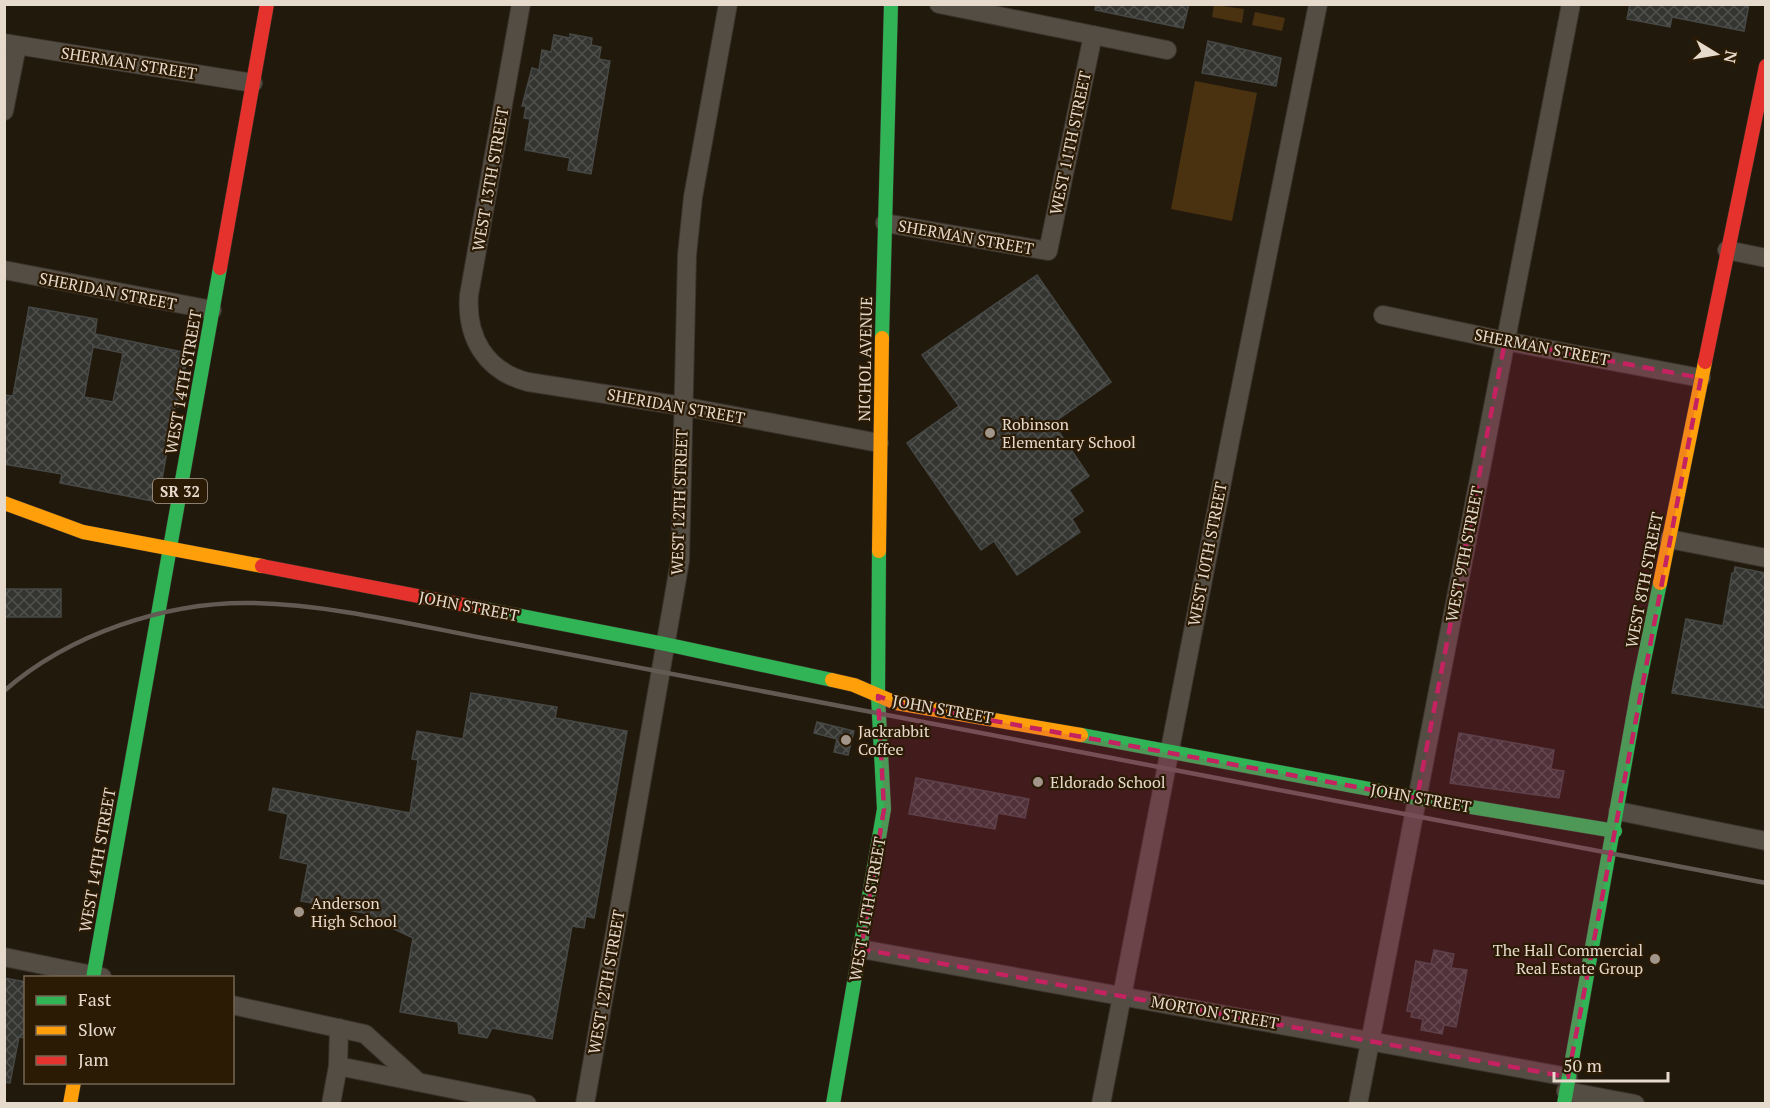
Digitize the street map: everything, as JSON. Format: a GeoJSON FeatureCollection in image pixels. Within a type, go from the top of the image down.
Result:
{"type":"FeatureCollection","features":[{"type":"Feature","properties":{"kind":"street","name":"WEST 14TH STREET"},"geometry":{"type":"LineString","coordinates":[[97,976],[170,548],[267,4]]}},
{"type":"Feature","properties":{"kind":"street","name":"WEST 13TH STREET"},"geometry":{"type":"LineString","coordinates":[[481,351],[470,327],[469,295],[521,4]]}},
{"type":"Feature","properties":{"kind":"street","name":"WEST 12TH STREET"},"geometry":{"type":"LineString","coordinates":[[585,1104],[680,561],[687,255],[693,197],[728,4]]}},
{"type":"Feature","properties":{"kind":"street","name":"NICHOL AVENUE"},"geometry":{"type":"LineString","coordinates":[[879,713],[879,443],[891,4]]}},
{"type":"Feature","properties":{"kind":"street"},"geometry":{"type":"LineString","coordinates":[[939,4],[1167,50]]}},
{"type":"Feature","properties":{"kind":"street","name":"WEST 10TH STREET"},"geometry":{"type":"LineString","coordinates":[[1101,1104],[1318,4]]}},
{"type":"Feature","properties":{"kind":"street","name":"WEST 9TH STREET"},"geometry":{"type":"LineString","coordinates":[[1358,1104],[1571,4]]}},
{"type":"Feature","properties":{"kind":"street","name":"WEST 11TH STREET"},"geometry":{"type":"LineString","coordinates":[[1048,251],[1093,35]]}},
{"type":"Feature","properties":{"kind":"street","name":"SHERMAN STREET"},"geometry":{"type":"LineString","coordinates":[[11,44],[253,83]]}},
{"type":"Feature","properties":{"kind":"street"},"geometry":{"type":"LineString","coordinates":[[4,111],[11,44]]}},
{"type":"Feature","properties":{"kind":"street","name":"WEST 8TH STREET"},"geometry":{"type":"LineString","coordinates":[[1566,1090],[1669,539],[1766,66]]}},
{"type":"Feature","properties":{"kind":"street","name":"SHERMAN STREET"},"geometry":{"type":"LineString","coordinates":[[885,222],[1048,251]]}},
{"type":"Feature","properties":{"kind":"street"},"geometry":{"type":"LineString","coordinates":[[1727,250],[1766,258]]}},
{"type":"Feature","properties":{"kind":"street","name":"SHERIDAN STREET"},"geometry":{"type":"LineString","coordinates":[[5,270],[212,310]]}},
{"type":"Feature","properties":{"kind":"street","name":"SHERMAN STREET"},"geometry":{"type":"LineString","coordinates":[[1383,315],[1701,378]]}},
{"type":"Feature","properties":{"kind":"street","name":"SHERIDAN STREET"},"geometry":{"type":"LineString","coordinates":[[481,351],[493,365],[521,380],[682,406],[879,443]]}},
{"type":"Feature","properties":{"kind":"street","name":"JOHN STREET"},"geometry":{"type":"LineString","coordinates":[[4,503],[83,532],[665,644],[854,685],[896,703],[1002,720],[1417,798],[1615,831]]}},
{"type":"Feature","properties":{"kind":"street"},"geometry":{"type":"LineString","coordinates":[[1669,539],[1766,558]]}},
{"type":"Feature","properties":{"kind":"street","name":"WEST 11TH STREET"},"geometry":{"type":"LineString","coordinates":[[833,1104],[884,808],[879,713]]}},
{"type":"Feature","properties":{"kind":"street"},"geometry":{"type":"LineString","coordinates":[[1618,810],[1766,841]]}},
{"type":"Feature","properties":{"kind":"street","name":"MORTON STREET"},"geometry":{"type":"LineString","coordinates":[[861,949],[1371,1040],[1566,1090],[1635,1104]]}},
{"type":"Feature","properties":{"kind":"street"},"geometry":{"type":"LineString","coordinates":[[4,957],[92,976]]}},
{"type":"Feature","properties":{"kind":"street"},"geometry":{"type":"LineString","coordinates":[[234,1005],[365,1034],[418,1082]]}},
{"type":"Feature","properties":{"kind":"street"},"geometry":{"type":"LineString","coordinates":[[330,1104],[338,1066],[339,1028]]}},
{"type":"Feature","properties":{"kind":"street"},"geometry":{"type":"LineString","coordinates":[[338,1066],[528,1104]]}},
{"type":"Feature","properties":{"kind":"street"},"geometry":{"type":"LineString","coordinates":[[70,1104],[74,1084]]}},
{"type":"Feature","properties":{"kind":"highlighted area"},"geometry":{"type":"Polygon","coordinates":[[[1505,341],[1701,378],[1568,1077],[861,949],[884,809],[878,696],[896,703],[1417,798],[1505,341]]]}},
{"type":"Feature","properties":{"kind":"shaded area"},"geometry":{"type":"Polygon","coordinates":[[[1214,5],[1244,9],[1242,23],[1212,17],[1214,5]]]}},
{"type":"Feature","properties":{"kind":"shaded area"},"geometry":{"type":"Polygon","coordinates":[[[1255,12],[1285,18],[1282,31],[1252,25],[1255,12]]]}},
{"type":"Feature","properties":{"kind":"shaded area"},"geometry":{"type":"Polygon","coordinates":[[[1195,81],[1257,93],[1232,221],[1171,209],[1195,81]]]}},
{"type":"Feature","properties":{"kind":"building"},"geometry":{"type":"Polygon","coordinates":[[[1096,4],[1189,4],[1183,28],[1095,10],[1096,4]]]}},
{"type":"Feature","properties":{"kind":"building"},"geometry":{"type":"Polygon","coordinates":[[[1630,4],[1749,4],[1744,31],[1672,17],[1670,27],[1627,19],[1630,4]]]}},
{"type":"Feature","properties":{"kind":"building"},"geometry":{"type":"Polygon","coordinates":[[[570,34],[592,38],[591,45],[601,47],[599,59],[610,61],[591,174],[568,170],[570,158],[525,150],[530,119],[524,118],[526,106],[522,106],[532,68],[539,70],[542,50],[551,52],[554,35],[570,38],[570,34]]]}},
{"type":"Feature","properties":{"kind":"building"},"geometry":{"type":"Polygon","coordinates":[[[1208,41],[1281,58],[1276,86],[1202,73],[1208,41]]]}},
{"type":"Feature","properties":{"kind":"building","name":"Robinson Elementary School"},"geometry":{"type":"Polygon","coordinates":[[[1037,275],[1111,382],[1053,423],[1089,476],[1069,490],[1083,511],[1072,519],[1080,532],[1017,575],[994,541],[981,550],[907,443],[959,406],[922,355],[1037,275]]]}},
{"type":"Feature","properties":{"kind":"building"},"geometry":{"type":"Polygon","coordinates":[[[29,307],[97,319],[95,334],[188,353],[178,407],[175,406],[158,502],[60,483],[62,474],[4,464],[4,395],[13,396],[29,307]],[[93,347],[84,397],[113,402],[123,353],[93,347]]]}},
{"type":"Feature","properties":{"kind":"building"},"geometry":{"type":"Polygon","coordinates":[[[1735,567],[1766,573],[1766,708],[1672,693],[1686,619],[1723,626],[1735,567]]]}},
{"type":"Feature","properties":{"kind":"building"},"geometry":{"type":"Polygon","coordinates":[[[4,589],[61,589],[61,617],[4,617],[4,589]]]}},
{"type":"Feature","properties":{"kind":"building"},"geometry":{"type":"Polygon","coordinates":[[[471,693],[557,707],[555,718],[627,731],[594,918],[586,916],[584,928],[572,926],[552,1039],[492,1028],[487,1038],[459,1033],[458,1022],[400,1012],[413,938],[390,927],[370,925],[369,914],[301,901],[308,864],[280,858],[288,814],[269,810],[273,788],[410,813],[418,760],[412,759],[417,731],[463,739],[471,693]]]}},
{"type":"Feature","properties":{"kind":"building","name":"Jackrabbit Coffee"},"geometry":{"type":"Polygon","coordinates":[[[817,722],[854,731],[848,755],[834,752],[837,739],[814,733],[817,722]]]}},
{"type":"Feature","properties":{"kind":"building"},"geometry":{"type":"Polygon","coordinates":[[[1459,733],[1554,750],[1551,769],[1564,771],[1559,798],[1450,783],[1459,733]]]}},
{"type":"Feature","properties":{"kind":"building"},"geometry":{"type":"Polygon","coordinates":[[[916,778],[1029,799],[1025,818],[998,813],[995,829],[909,814],[916,778]]]}},
{"type":"Feature","properties":{"kind":"building"},"geometry":{"type":"Polygon","coordinates":[[[1434,950],[1454,954],[1451,968],[1467,970],[1456,1027],[1444,1025],[1442,1034],[1421,1030],[1423,1019],[1411,1017],[1412,1012],[1407,1011],[1416,961],[1431,964],[1434,950]]]}},
{"type":"Feature","properties":{"kind":"building"},"geometry":{"type":"Polygon","coordinates":[[[4,978],[24,982],[24,1038],[19,1037],[10,1083],[4,1082],[4,978]]]}},
{"type":"Feature","properties":{"kind":"railway"},"geometry":{"type":"LineString","coordinates":[[4,691],[58,653],[121,625],[154,615],[220,604],[253,603],[317,608],[382,618],[1766,883]]}},
{"type":"Feature","properties":{"kind":"traffic: fast"},"geometry":{"type":"LineString","coordinates":[[882,338],[891,4]]}},
{"type":"Feature","properties":{"kind":"traffic: fast"},"geometry":{"type":"LineString","coordinates":[[93,976],[220,268]]}},
{"type":"Feature","properties":{"kind":"traffic: fast"},"geometry":{"type":"LineString","coordinates":[[833,1104],[884,809],[878,696],[879,551]]}},
{"type":"Feature","properties":{"kind":"traffic: fast"},"geometry":{"type":"LineString","coordinates":[[1564,1104],[1639,684],[1660,583]]}},
{"type":"Feature","properties":{"kind":"traffic: fast"},"geometry":{"type":"LineString","coordinates":[[475,607],[665,644],[832,680]]}},
{"type":"Feature","properties":{"kind":"traffic: fast"},"geometry":{"type":"LineString","coordinates":[[1081,735],[1417,798],[1615,831]]}},
{"type":"Feature","properties":{"kind":"traffic: slow"},"geometry":{"type":"LineString","coordinates":[[879,551],[882,338]]}},
{"type":"Feature","properties":{"kind":"traffic: slow"},"geometry":{"type":"LineString","coordinates":[[1660,583],[1705,362]]}},
{"type":"Feature","properties":{"kind":"traffic: slow"},"geometry":{"type":"LineString","coordinates":[[4,503],[83,532],[262,566]]}},
{"type":"Feature","properties":{"kind":"traffic: slow"},"geometry":{"type":"LineString","coordinates":[[832,680],[854,685],[896,703],[1081,735]]}},
{"type":"Feature","properties":{"kind":"traffic: slow"},"geometry":{"type":"LineString","coordinates":[[70,1104],[74,1084]]}},
{"type":"Feature","properties":{"kind":"traffic: jam"},"geometry":{"type":"LineString","coordinates":[[220,268],[267,4]]}},
{"type":"Feature","properties":{"kind":"traffic: jam"},"geometry":{"type":"LineString","coordinates":[[1705,362],[1766,66]]}},
{"type":"Feature","properties":{"kind":"traffic: jam"},"geometry":{"type":"LineString","coordinates":[[262,566],[475,607]]}},
{"type":"Feature","properties":{"kind":"place","name":"Robinson Elementary School"},"geometry":{"type":"Point","coordinates":[990,433]}},
{"type":"Feature","properties":{"kind":"place","name":"Jackrabbit Coffee"},"geometry":{"type":"Point","coordinates":[846,740]}},
{"type":"Feature","properties":{"kind":"place","name":"Eldorado School"},"geometry":{"type":"Point","coordinates":[1038,782]}},
{"type":"Feature","properties":{"kind":"place","name":"Anderson High School"},"geometry":{"type":"Point","coordinates":[299,912]}},
{"type":"Feature","properties":{"kind":"place","name":"The Hall Commercial Real Estate Group"},"geometry":{"type":"Point","coordinates":[1655,959]}}]}
